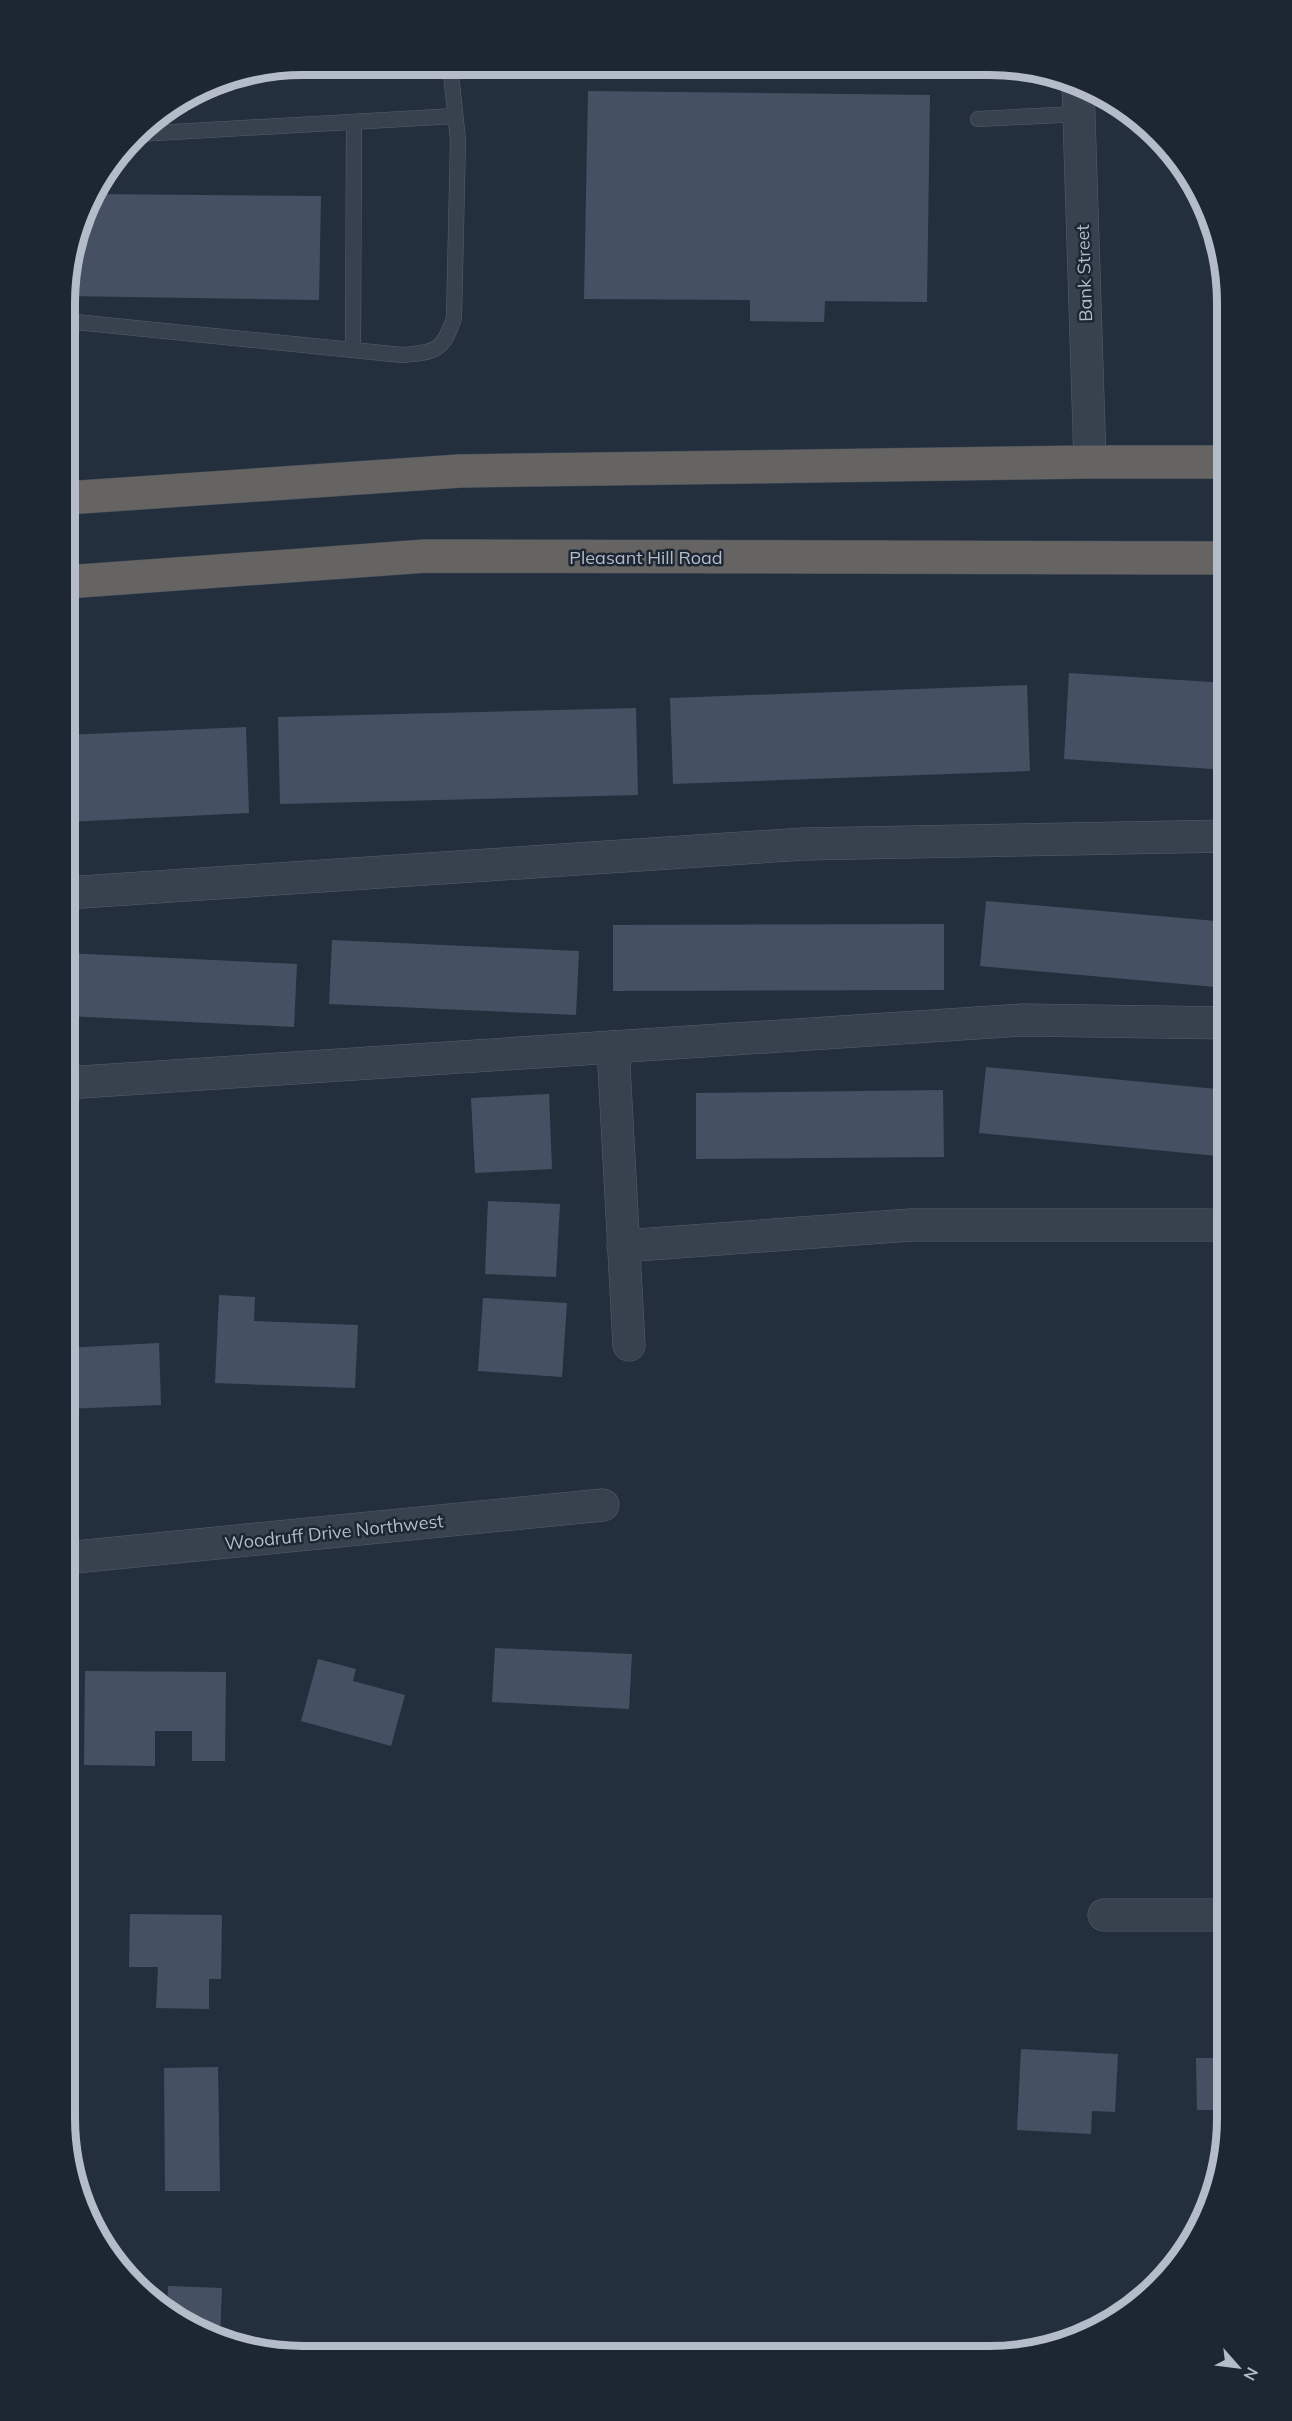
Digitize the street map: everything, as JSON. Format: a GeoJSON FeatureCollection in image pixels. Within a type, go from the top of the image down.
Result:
{"type":"FeatureCollection","features":[{"type":"Feature","properties":{"kind":"highway"},"geometry":{"type":"LineString","coordinates":[[75,497],[460,471],[1217,462]]}},
{"type":"Feature","properties":{"kind":"highway","name":"Pleasant Hill Road"},"geometry":{"type":"LineString","coordinates":[[75,581],[426,556],[1217,558]]}},
{"type":"Feature","properties":{"kind":"street","name":"Bank Street"},"geometry":{"type":"LineString","coordinates":[[1078,99],[1090,462]]}},
{"type":"Feature","properties":{"kind":"street"},"geometry":{"type":"LineString","coordinates":[[75,892],[804,844],[1217,836]]}},
{"type":"Feature","properties":{"kind":"street"},"geometry":{"type":"LineString","coordinates":[[75,1082],[1023,1020],[1217,1023]]}},
{"type":"Feature","properties":{"kind":"street"},"geometry":{"type":"LineString","coordinates":[[613,1047],[629,1345]]}},
{"type":"Feature","properties":{"kind":"street"},"geometry":{"type":"LineString","coordinates":[[623,1246],[911,1225],[1217,1225]]}},
{"type":"Feature","properties":{"kind":"street","name":"Woodruff Drive Northwest"},"geometry":{"type":"LineString","coordinates":[[75,1557],[603,1505]]}},
{"type":"Feature","properties":{"kind":"street"},"geometry":{"type":"LineString","coordinates":[[1104,1915],[1217,1915]]}},
{"type":"Feature","properties":{"kind":"lane"},"geometry":{"type":"LineString","coordinates":[[75,322],[353,348],[402,355],[429,353],[447,339],[454,318],[458,140],[451,75]]}},
{"type":"Feature","properties":{"kind":"lane"},"geometry":{"type":"LineString","coordinates":[[978,119],[1078,99]]}},
{"type":"Feature","properties":{"kind":"lane"},"geometry":{"type":"LineString","coordinates":[[152,133],[455,116]]}},
{"type":"Feature","properties":{"kind":"lane"},"geometry":{"type":"LineString","coordinates":[[353,348],[354,122]]}},
{"type":"Feature","properties":{"kind":"building"},"geometry":{"type":"Polygon","coordinates":[[[588,91],[930,95],[927,302],[825,301],[824,322],[750,321],[750,300],[584,299],[588,91]]]}},
{"type":"Feature","properties":{"kind":"building"},"geometry":{"type":"Polygon","coordinates":[[[103,194],[321,196],[319,300],[75,296],[75,288],[79,259],[87,230],[103,194]]]}},
{"type":"Feature","properties":{"kind":"building"},"geometry":{"type":"Polygon","coordinates":[[[1069,673],[1217,682],[1217,769],[1064,759],[1069,673]]]}},
{"type":"Feature","properties":{"kind":"building"},"geometry":{"type":"Polygon","coordinates":[[[1027,685],[1030,771],[673,784],[670,698],[1027,685]]]}},
{"type":"Feature","properties":{"kind":"building"},"geometry":{"type":"Polygon","coordinates":[[[636,708],[638,795],[280,804],[278,717],[636,708]]]}},
{"type":"Feature","properties":{"kind":"building"},"geometry":{"type":"Polygon","coordinates":[[[246,727],[249,813],[75,822],[75,735],[246,727]]]}},
{"type":"Feature","properties":{"kind":"building"},"geometry":{"type":"Polygon","coordinates":[[[986,901],[1217,921],[1217,987],[980,966],[986,901]]]}},
{"type":"Feature","properties":{"kind":"building"},"geometry":{"type":"Polygon","coordinates":[[[944,924],[944,990],[613,991],[613,925],[944,924]]]}},
{"type":"Feature","properties":{"kind":"building"},"geometry":{"type":"Polygon","coordinates":[[[332,940],[579,951],[576,1015],[329,1004],[332,940]]]}},
{"type":"Feature","properties":{"kind":"building"},"geometry":{"type":"Polygon","coordinates":[[[75,953],[297,964],[294,1027],[75,1016],[75,953]]]}},
{"type":"Feature","properties":{"kind":"building"},"geometry":{"type":"Polygon","coordinates":[[[986,1067],[1217,1089],[1217,1156],[979,1133],[986,1067]]]}},
{"type":"Feature","properties":{"kind":"building"},"geometry":{"type":"Polygon","coordinates":[[[943,1090],[944,1157],[696,1159],[696,1093],[943,1090]]]}},
{"type":"Feature","properties":{"kind":"building"},"geometry":{"type":"Polygon","coordinates":[[[549,1094],[552,1169],[475,1173],[471,1098],[549,1094]]]}},
{"type":"Feature","properties":{"kind":"building"},"geometry":{"type":"Polygon","coordinates":[[[488,1201],[560,1204],[556,1277],[485,1274],[488,1201]]]}},
{"type":"Feature","properties":{"kind":"building"},"geometry":{"type":"Polygon","coordinates":[[[219,1295],[255,1297],[254,1321],[358,1325],[355,1388],[215,1383],[219,1295]]]}},
{"type":"Feature","properties":{"kind":"building"},"geometry":{"type":"Polygon","coordinates":[[[483,1298],[567,1303],[562,1377],[478,1371],[483,1298]]]}},
{"type":"Feature","properties":{"kind":"building"},"geometry":{"type":"Polygon","coordinates":[[[159,1343],[161,1405],[75,1409],[75,1347],[159,1343]]]}},
{"type":"Feature","properties":{"kind":"building"},"geometry":{"type":"Polygon","coordinates":[[[495,1648],[632,1654],[629,1709],[492,1702],[495,1648]]]}},
{"type":"Feature","properties":{"kind":"building"},"geometry":{"type":"Polygon","coordinates":[[[318,1659],[356,1669],[353,1681],[405,1695],[391,1746],[301,1721],[318,1659]]]}},
{"type":"Feature","properties":{"kind":"building"},"geometry":{"type":"Polygon","coordinates":[[[85,1671],[226,1672],[225,1761],[192,1761],[192,1731],[155,1731],[155,1766],[84,1765],[85,1671]]]}},
{"type":"Feature","properties":{"kind":"building"},"geometry":{"type":"Polygon","coordinates":[[[130,1914],[222,1915],[221,1979],[209,1979],[209,2009],[156,2008],[158,1967],[129,1967],[130,1914]]]}},
{"type":"Feature","properties":{"kind":"building"},"geometry":{"type":"Polygon","coordinates":[[[1021,2049],[1118,2054],[1115,2112],[1092,2111],[1091,2134],[1017,2130],[1021,2049]]]}},
{"type":"Feature","properties":{"kind":"building"},"geometry":{"type":"Polygon","coordinates":[[[1196,2058],[1217,2058],[1217,2110],[1197,2110],[1196,2058]]]}},
{"type":"Feature","properties":{"kind":"building"},"geometry":{"type":"Polygon","coordinates":[[[218,2067],[220,2191],[165,2191],[164,2068],[218,2067]]]}},
{"type":"Feature","properties":{"kind":"building"},"geometry":{"type":"Polygon","coordinates":[[[168,2286],[222,2288],[220,2331],[189,2315],[167,2301],[168,2286]]]}}]}
